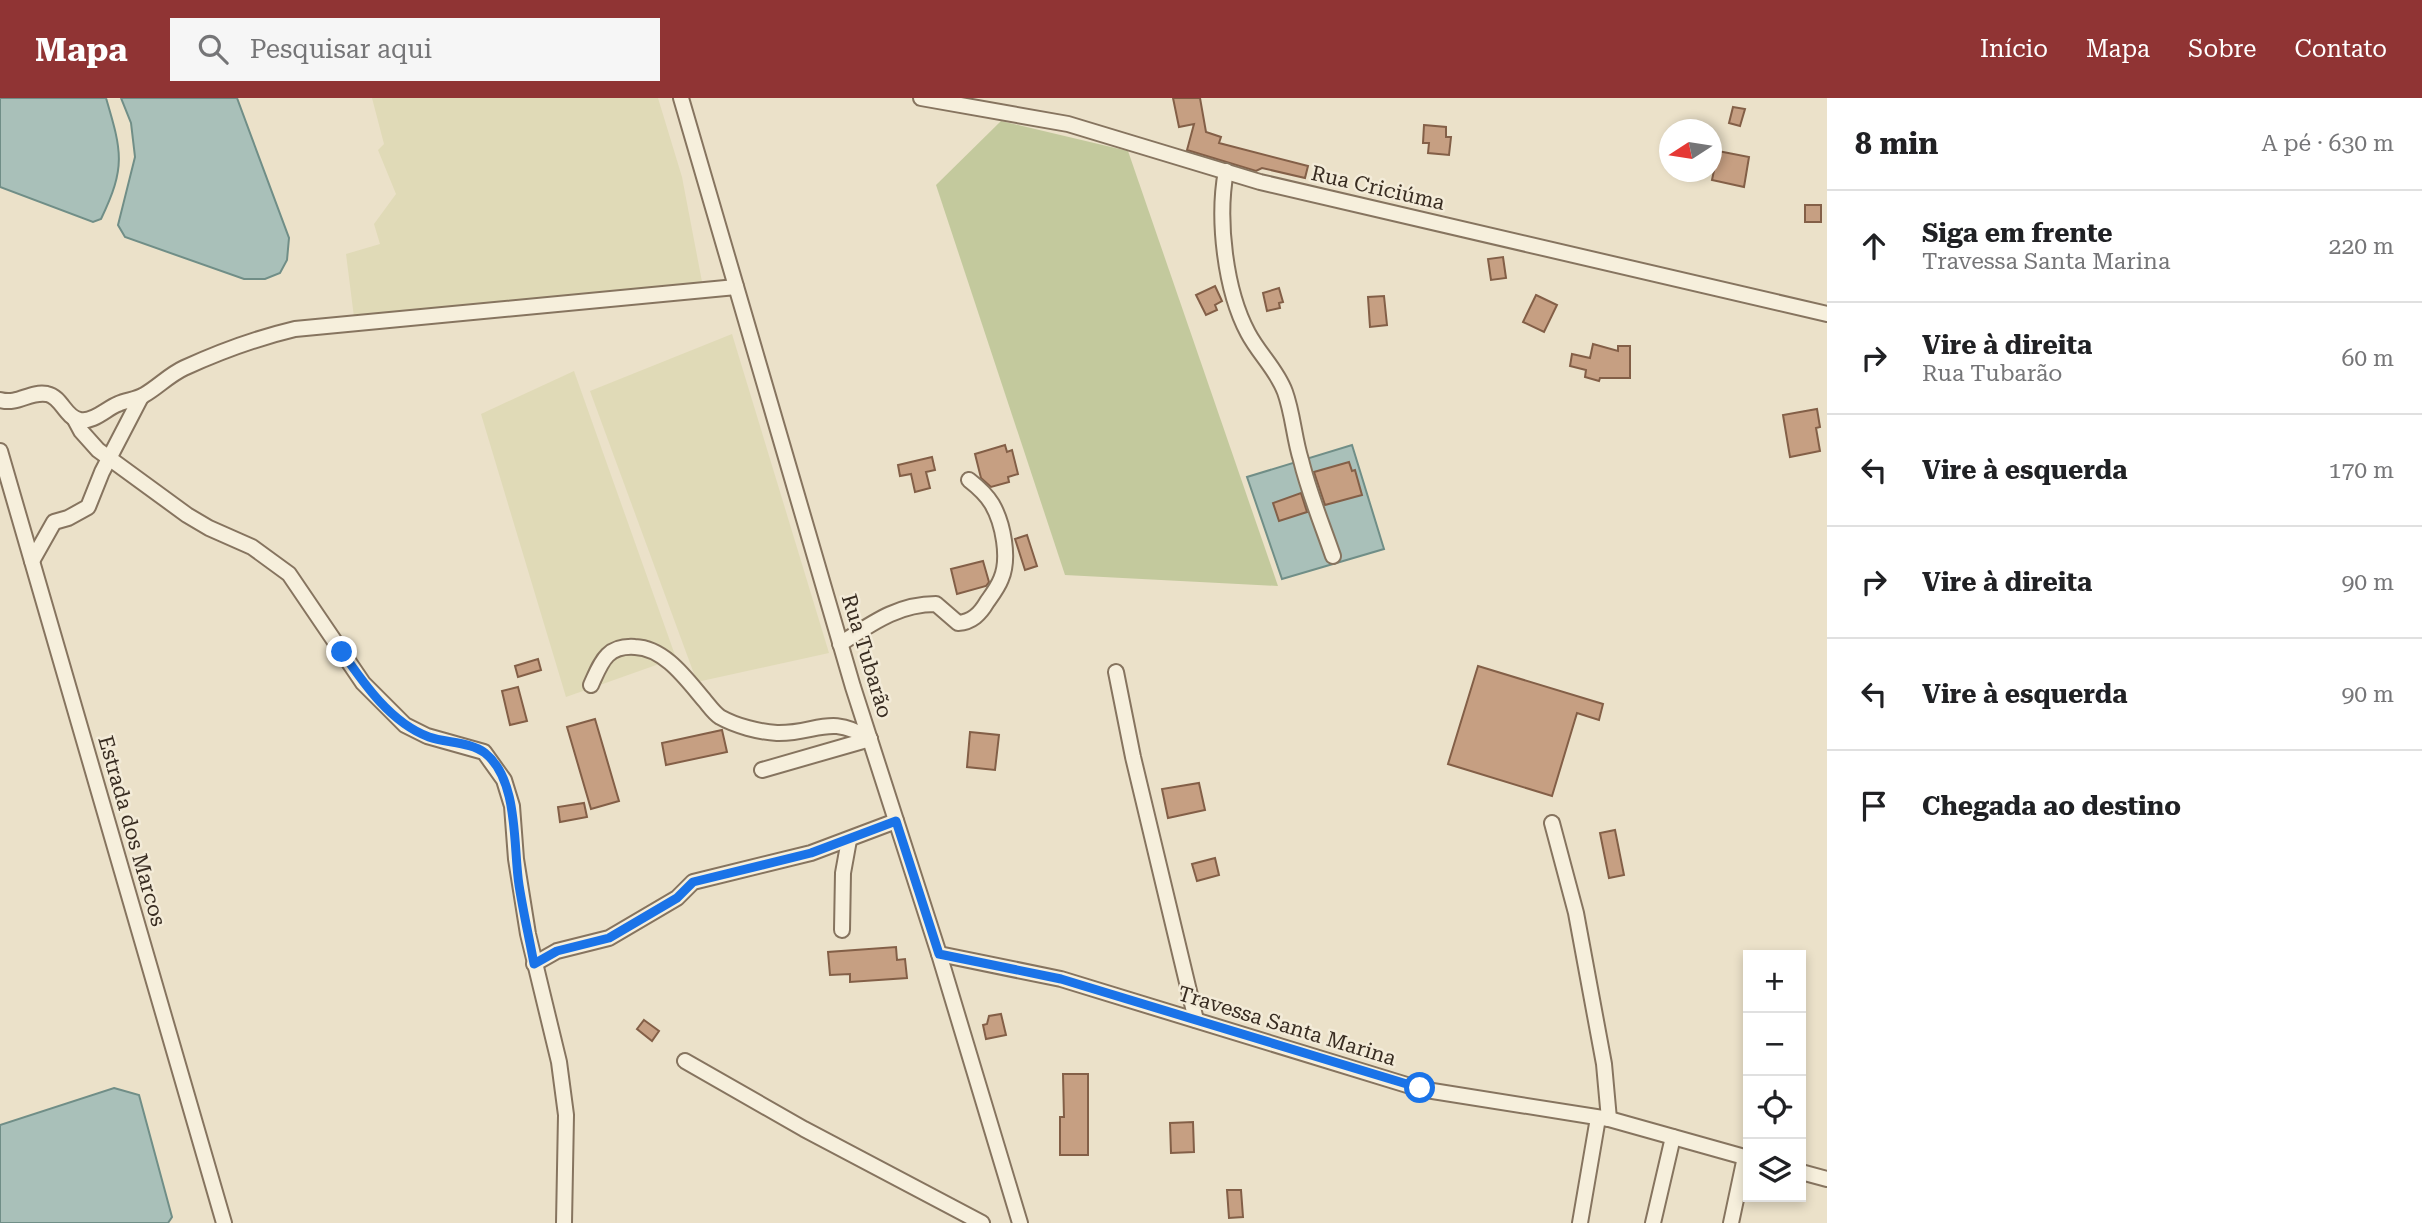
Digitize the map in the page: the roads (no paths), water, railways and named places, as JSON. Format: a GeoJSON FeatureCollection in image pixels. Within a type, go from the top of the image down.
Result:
{"type":"FeatureCollection","features":[{"type":"Feature","properties":{"kind":"street","name":"Rua Tubarão"},"geometry":{"type":"LineString","coordinates":[[681,98],[840,644],[939,954],[1020,1223]]}},
{"type":"Feature","properties":{"kind":"street","name":"Rua Criciúma"},"geometry":{"type":"LineString","coordinates":[[921,98],[1068,124],[1260,182],[1827,314]]}},
{"type":"Feature","properties":{"kind":"street"},"geometry":{"type":"LineString","coordinates":[[1226,171],[1221,195],[1223,221],[1226,255],[1238,312],[1248,335],[1284,388],[1301,460],[1333,556]]}},
{"type":"Feature","properties":{"kind":"street"},"geometry":{"type":"LineString","coordinates":[[74,418],[86,420],[118,404],[141,397],[187,367],[217,354],[295,329],[736,287]]}},
{"type":"Feature","properties":{"kind":"street"},"geometry":{"type":"LineString","coordinates":[[0,400],[15,402],[31,395],[44,394],[57,400],[74,418],[90,442],[111,458],[187,514],[209,528],[252,547],[289,574],[363,683],[405,725],[427,736],[484,752],[495,765],[504,780],[512,806],[520,887],[534,964],[559,1062],[566,1115],[564,1223]]}},
{"type":"Feature","properties":{"kind":"street"},"geometry":{"type":"LineString","coordinates":[[32,561],[54,522],[88,507],[141,397]]}},
{"type":"Feature","properties":{"kind":"street","name":"Estrada dos Marcos"},"geometry":{"type":"LineString","coordinates":[[0,451],[224,1223]]}},
{"type":"Feature","properties":{"kind":"street"},"geometry":{"type":"LineString","coordinates":[[840,644],[893,611],[909,606],[936,604],[958,623],[966,623],[979,614],[1002,576],[1006,558],[993,506],[969,480]]}},
{"type":"Feature","properties":{"kind":"street"},"geometry":{"type":"LineString","coordinates":[[591,685],[603,657],[624,648],[646,648],[665,659],[718,715],[733,723],[776,733],[834,724],[856,730],[870,739]]}},
{"type":"Feature","properties":{"kind":"street"},"geometry":{"type":"LineString","coordinates":[[1116,672],[1196,1020]]}},
{"type":"Feature","properties":{"kind":"street"},"geometry":{"type":"LineString","coordinates":[[762,770],[870,739]]}},
{"type":"Feature","properties":{"kind":"street"},"geometry":{"type":"LineString","coordinates":[[534,964],[557,951],[609,938],[677,898],[693,882],[811,853],[896,821]]}},
{"type":"Feature","properties":{"kind":"street"},"geometry":{"type":"LineString","coordinates":[[1552,823],[1576,913],[1604,1064],[1604,1118],[1580,1223]]}},
{"type":"Feature","properties":{"kind":"street"},"geometry":{"type":"LineString","coordinates":[[842,930],[844,858],[849,840]]}},
{"type":"Feature","properties":{"kind":"street","name":"Travessa Santa Marina"},"geometry":{"type":"LineString","coordinates":[[939,954],[1061,979],[1420,1088],[1604,1118],[1743,1156]]}},
{"type":"Feature","properties":{"kind":"street"},"geometry":{"type":"LineString","coordinates":[[685,1061],[783,1118],[982,1223]]}},
{"type":"Feature","properties":{"kind":"street"},"geometry":{"type":"LineString","coordinates":[[1653,1223],[1673,1137]]}},
{"type":"Feature","properties":{"kind":"street"},"geometry":{"type":"LineString","coordinates":[[1806,1173],[1827,1179]]}},
{"type":"Feature","properties":{"kind":"street"},"geometry":{"type":"LineString","coordinates":[[1731,1223],[1743,1174]]}},
{"type":"Feature","properties":{"kind":"water"},"geometry":{"type":"Polygon","coordinates":[[[0,98],[106,98],[119,159],[115,186],[101,219],[93,222],[0,187],[0,98]]]}},
{"type":"Feature","properties":{"kind":"water"},"geometry":{"type":"Polygon","coordinates":[[[121,98],[237,98],[289,238],[287,260],[280,273],[265,279],[244,279],[125,237],[118,225],[135,157],[131,123],[121,98]]]}},
{"type":"Feature","properties":{"kind":"water"},"geometry":{"type":"Polygon","coordinates":[[[1352,445],[1384,549],[1282,579],[1247,477],[1352,445]]]}},
{"type":"Feature","properties":{"kind":"water"},"geometry":{"type":"Polygon","coordinates":[[[114,1088],[139,1095],[172,1217],[168,1223],[0,1223],[0,1125],[114,1088]]]}}]}
